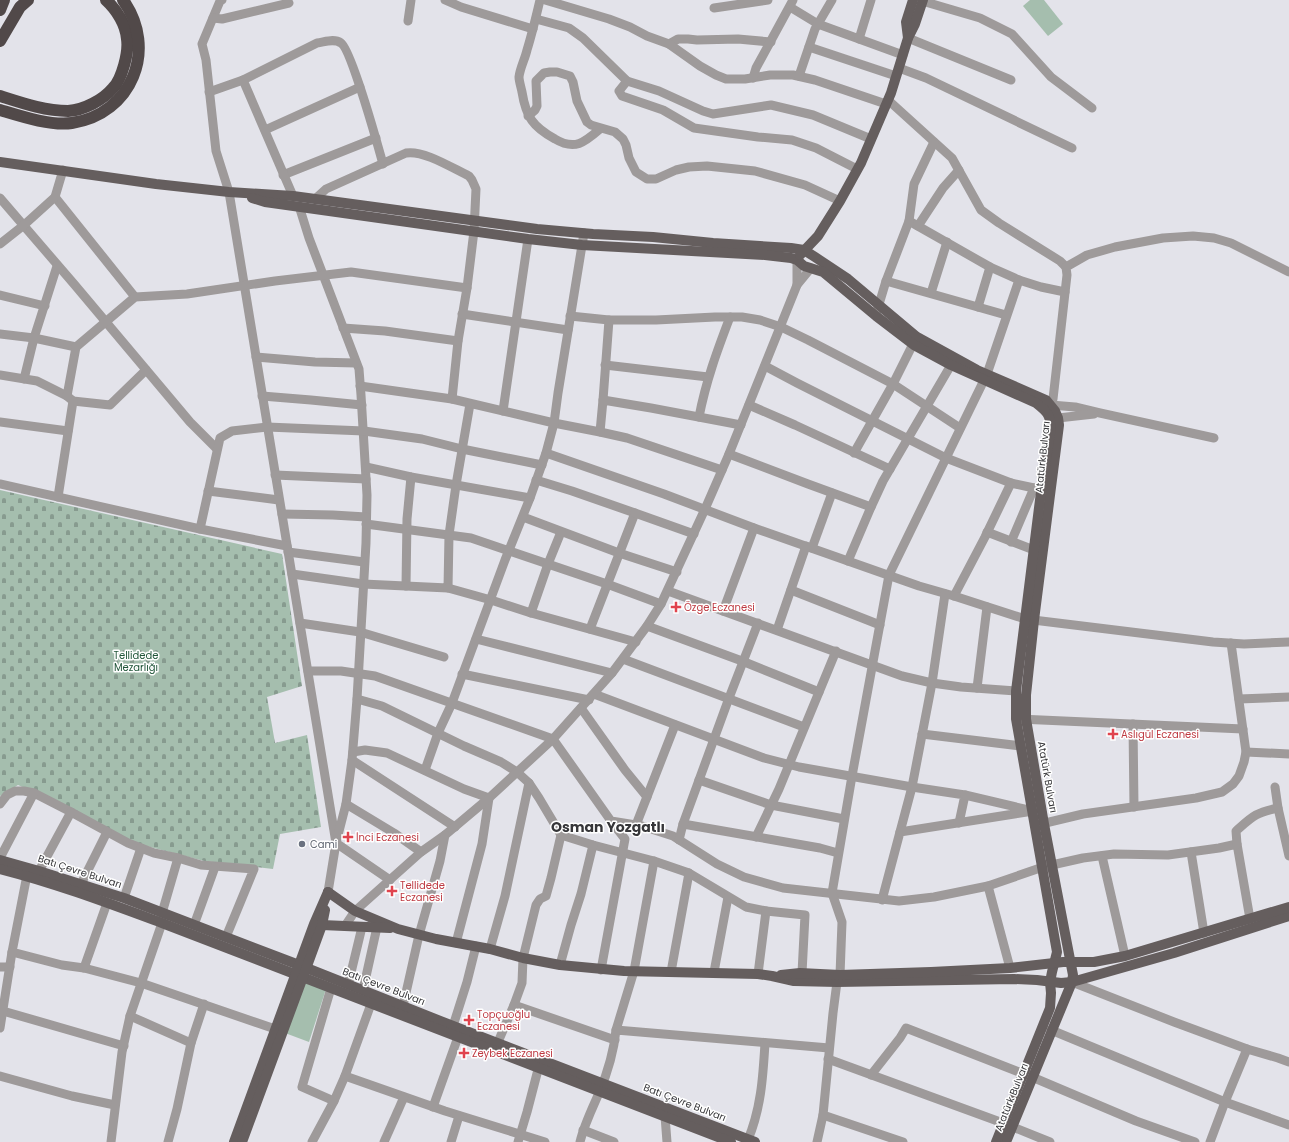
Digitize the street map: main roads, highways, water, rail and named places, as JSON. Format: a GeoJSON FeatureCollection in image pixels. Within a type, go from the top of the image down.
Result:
{"type":"FeatureCollection","features":[{"type":"Feature","properties":{"kind":"highway"},"geometry":{"type":"LineString","coordinates":[[0,10],[4,0]]}},
{"type":"Feature","properties":{"kind":"highway"},"geometry":{"type":"LineString","coordinates":[[0,41],[20,7],[28,0]]}},
{"type":"Feature","properties":{"kind":"highway"},"geometry":{"type":"LineString","coordinates":[[5,97],[42,108],[69,111],[93,105],[114,88],[126,62],[128,39],[122,20],[106,0]]}},
{"type":"Feature","properties":{"kind":"highway"},"geometry":{"type":"LineString","coordinates":[[3,111],[53,123],[71,123],[88,119],[104,112],[120,98],[132,80],[138,61],[139,45],[138,32],[123,0]]}},
{"type":"Feature","properties":{"kind":"main road"},"geometry":{"type":"LineString","coordinates":[[797,260],[804,250],[818,236],[840,201],[857,169],[887,102],[908,38],[906,22],[919,0]]}},
{"type":"Feature","properties":{"kind":"main road"},"geometry":{"type":"LineString","coordinates":[[0,162],[156,184],[228,192],[293,196],[474,226],[528,239],[582,245],[765,255],[791,258],[797,260],[804,266],[823,272],[877,311],[915,341],[951,365],[986,377]]}},
{"type":"Feature","properties":{"kind":"main road"},"geometry":{"type":"LineString","coordinates":[[228,192],[265,202],[474,226],[653,237],[804,250],[816,256],[848,279],[877,311]]}},
{"type":"Feature","properties":{"kind":"main road"},"geometry":{"type":"LineString","coordinates":[[811,268],[816,256],[818,236]]}},
{"type":"Feature","properties":{"kind":"main road"},"geometry":{"type":"LineString","coordinates":[[915,341],[956,359],[986,377],[1048,408]]}},
{"type":"Feature","properties":{"kind":"main road","name":"Atatürk Bulvarı"},"geometry":{"type":"LineString","coordinates":[[996,1142],[1008,1125],[1028,1075],[1050,1008],[1050,982],[1057,952],[1047,866],[1016,691],[1030,620],[1059,425],[1058,418],[1048,408]]}},
{"type":"Feature","properties":{"kind":"main road","name":"Atatürk Bulvarı"},"geometry":{"type":"LineString","coordinates":[[1040,824],[1033,811],[1021,746],[1021,719],[1026,695],[1038,490],[1051,427],[1048,408]]}},
{"type":"Feature","properties":{"kind":"main road","name":"Batı Çevre Bulvarı"},"geometry":{"type":"LineString","coordinates":[[0,859],[124,898],[162,918],[301,971],[362,990],[453,1026],[498,1048],[539,1064],[601,1088],[750,1141]]}},
{"type":"Feature","properties":{"kind":"main road","name":"Atatürk Bulvarı"},"geometry":{"type":"LineString","coordinates":[[1028,1075],[1051,1030],[1072,982],[1073,975],[1072,962],[1047,866]]}},
{"type":"Feature","properties":{"kind":"main road","name":"Batı Çevre Bulvarı"},"geometry":{"type":"LineString","coordinates":[[0,869],[27,875],[107,903],[194,925],[226,937],[301,971],[331,988],[458,1037],[498,1048]]}},
{"type":"Feature","properties":{"kind":"main road"},"geometry":{"type":"LineString","coordinates":[[242,1142],[279,1031],[318,925],[328,892],[355,911],[398,929],[419,935],[490,949],[523,958],[560,965],[601,970],[758,974],[794,981],[1010,968],[1063,962],[1094,962],[1125,956],[1289,907]]}},
{"type":"Feature","properties":{"kind":"main road"},"geometry":{"type":"LineString","coordinates":[[772,976],[802,973],[839,979],[1014,979],[1072,982],[1174,953],[1289,916]]}},
{"type":"Feature","properties":{"kind":"main road"},"geometry":{"type":"LineString","coordinates":[[318,925],[398,929]]}},
{"type":"Feature","properties":{"kind":"main road"},"geometry":{"type":"LineString","coordinates":[[234,1142],[279,1031]]}},
{"type":"Feature","properties":{"kind":"main road","name":"Batı Çevre Bulvarı"},"geometry":{"type":"LineString","coordinates":[[601,1088],[665,1116],[731,1142]]}},
{"type":"Feature","properties":{"kind":"main road","name":"Atatürk Bulvarı"},"geometry":{"type":"LineString","coordinates":[[1006,1142],[1008,1125]]}},
{"type":"Feature","properties":{"kind":"place","name":"Özge Eczanesi"},"geometry":{"type":"Point","coordinates":[676,607]}},
{"type":"Feature","properties":{"kind":"place","name":"Aslıgül Eczanesi"},"geometry":{"type":"Point","coordinates":[1113,734]}},
{"type":"Feature","properties":{"kind":"place","name":"İnci Eczanesi"},"geometry":{"type":"Point","coordinates":[348,837]}},
{"type":"Feature","properties":{"kind":"place","name":"Cami"},"geometry":{"type":"Point","coordinates":[302,844]}},
{"type":"Feature","properties":{"kind":"place","name":"Tellidede Eczanesi"},"geometry":{"type":"Point","coordinates":[392,891]}},
{"type":"Feature","properties":{"kind":"place","name":"Topçuoğlu Eczanesi"},"geometry":{"type":"Point","coordinates":[469,1020]}},
{"type":"Feature","properties":{"kind":"place","name":"Zeybek Eczanesi"},"geometry":{"type":"Point","coordinates":[464,1053]}},
{"type":"Feature","properties":{"kind":"district","name":"Osman Yozgatlı"},"geometry":{"type":"Point","coordinates":[608,827]}},
{"type":"Feature","properties":{"kind":"park label","name":"Tellidede Mezarlığı"},"geometry":{"type":"Point","coordinates":[136,660]}}]}
